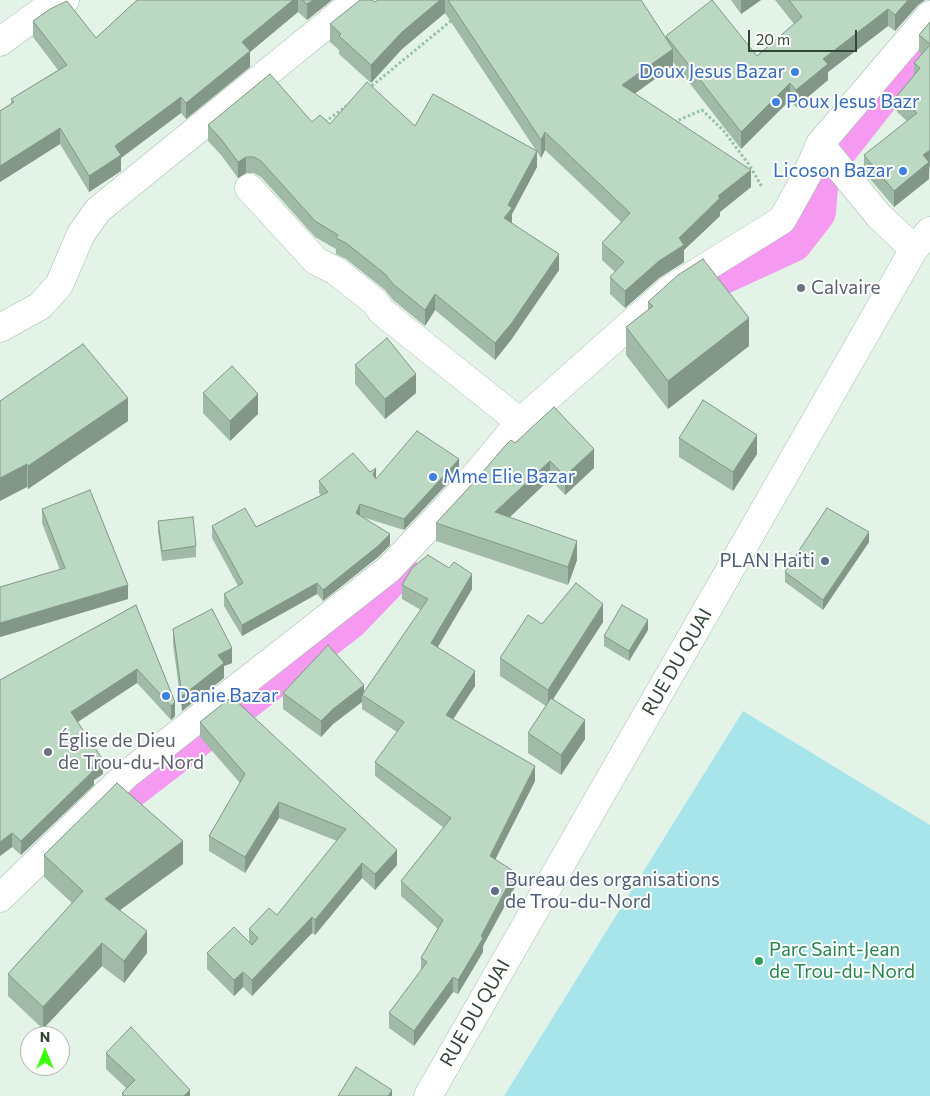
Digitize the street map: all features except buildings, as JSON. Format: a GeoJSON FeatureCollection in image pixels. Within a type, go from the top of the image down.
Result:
{"type":"FeatureCollection","features":[{"type":"Feature","properties":{"kind":"street"},"geometry":{"type":"LineString","coordinates":[[0,42],[42,11],[64,0]]}},
{"type":"Feature","properties":{"kind":"street"},"geometry":{"type":"LineString","coordinates":[[0,328],[40,306],[59,285],[81,234],[98,210],[357,0]]}},
{"type":"Feature","properties":{"kind":"street"},"geometry":{"type":"LineString","coordinates":[[0,898],[126,774],[389,569],[464,489],[520,422],[669,290],[782,220],[806,177],[820,144],[930,15]]}},
{"type":"Feature","properties":{"kind":"street"},"geometry":{"type":"LineString","coordinates":[[820,144],[879,216],[922,240]]}},
{"type":"Feature","properties":{"kind":"street"},"geometry":{"type":"LineString","coordinates":[[249,188],[316,261],[336,271],[375,302],[382,311],[520,422]]}},
{"type":"Feature","properties":{"kind":"street","name":"RUE DU QUAI"},"geometry":{"type":"LineString","coordinates":[[428,1096],[922,240]]}},
{"type":"Feature","properties":{"kind":"path"},"geometry":{"type":"LineString","coordinates":[[362,95],[453,19]]}},
{"type":"Feature","properties":{"kind":"path"},"geometry":{"type":"LineString","coordinates":[[323,124],[355,99]]}},
{"type":"Feature","properties":{"kind":"path"},"geometry":{"type":"LineString","coordinates":[[666,118],[674,122],[702,110],[723,130],[750,166],[782,220]]}},
{"type":"Feature","properties":{"kind":"shaded area","name":"Parc Saint-Jean de Trou-du-Nord"},"geometry":{"type":"Polygon","coordinates":[[[743,711],[930,825],[930,1096],[504,1096],[743,711]]]}},
{"type":"Feature","properties":{"kind":"waterway"},"geometry":{"type":"LineString","coordinates":[[672,301],[678,296],[793,243],[817,212],[820,173],[928,36]]}},
{"type":"Feature","properties":{"kind":"waterway"},"geometry":{"type":"LineString","coordinates":[[90,821],[349,621],[399,569]]}},
{"type":"Feature","properties":{"kind":"place","name":"Doux Jesus Bazar"},"geometry":{"type":"Point","coordinates":[795,72]}},
{"type":"Feature","properties":{"kind":"place","name":"Poux Jesus Bazr"},"geometry":{"type":"Point","coordinates":[776,102]}},
{"type":"Feature","properties":{"kind":"place","name":"Licoson Bazar"},"geometry":{"type":"Point","coordinates":[903,171]}},
{"type":"Feature","properties":{"kind":"place","name":"Calvaire"},"geometry":{"type":"Point","coordinates":[801,288]}},
{"type":"Feature","properties":{"kind":"place","name":"Mme Elie Bazar"},"geometry":{"type":"Point","coordinates":[433,477]}},
{"type":"Feature","properties":{"kind":"place","name":"PLAN Haiti"},"geometry":{"type":"Point","coordinates":[825,561]}},
{"type":"Feature","properties":{"kind":"place","name":"Danie Bazar"},"geometry":{"type":"Point","coordinates":[166,696]}},
{"type":"Feature","properties":{"kind":"place","name":"Église de Dieu de Trou-du-Nord"},"geometry":{"type":"Point","coordinates":[48,752]}},
{"type":"Feature","properties":{"kind":"place","name":"Bureau des organisations de Trou-du-Nord"},"geometry":{"type":"Point","coordinates":[495,891]}},
{"type":"Feature","properties":{"kind":"place","name":"Parc Saint-Jean de Trou-du-Nord"},"geometry":{"type":"Point","coordinates":[759,961]}}]}
